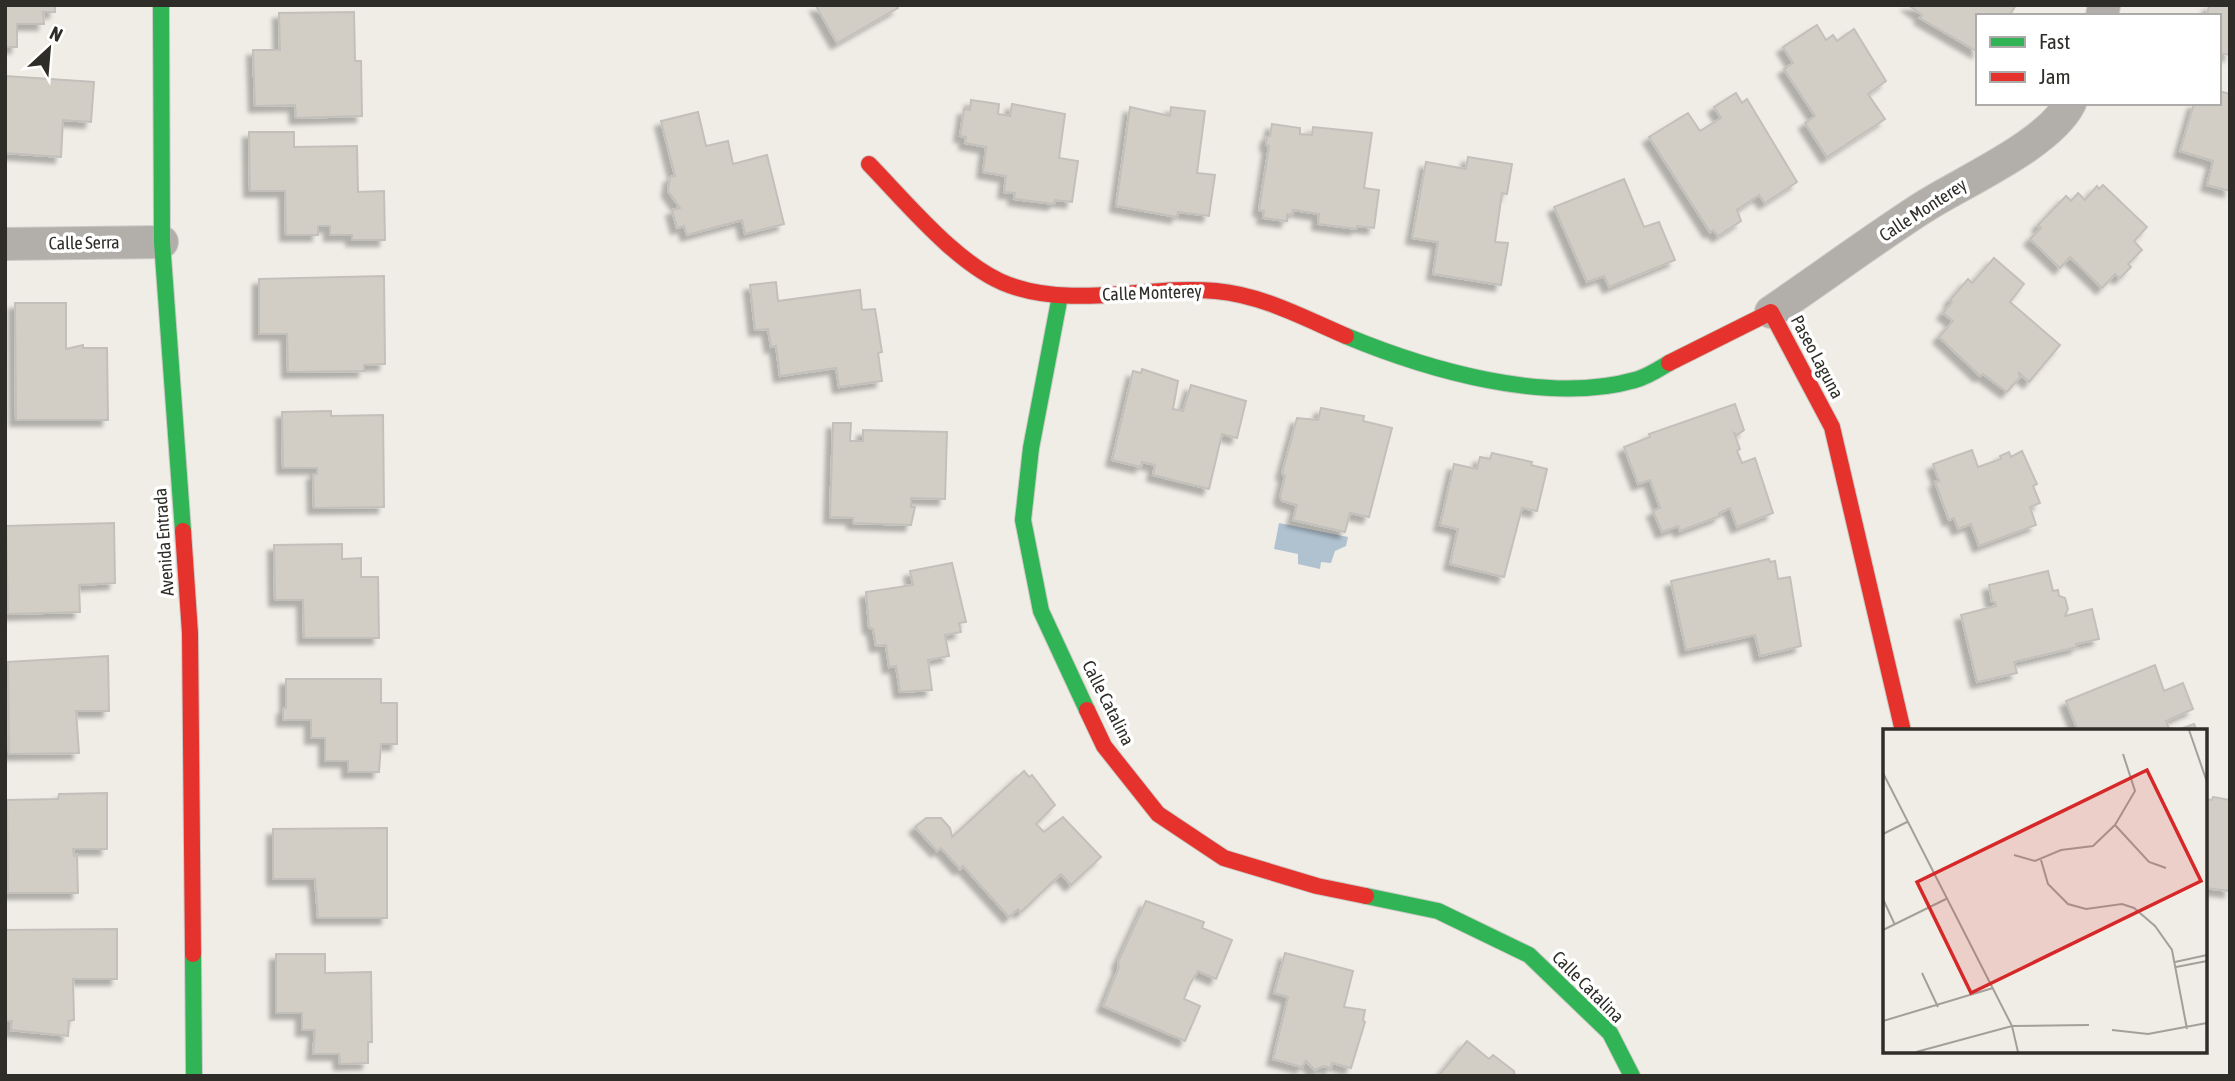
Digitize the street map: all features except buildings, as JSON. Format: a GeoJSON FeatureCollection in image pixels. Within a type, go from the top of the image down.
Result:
{"type":"FeatureCollection","features":[{"type":"Feature","properties":{"kind":"street","name":"Avenida Entrada"},"geometry":{"type":"LineString","coordinates":[[161,5],[162,242],[190,633],[194,1076]]}},
{"type":"Feature","properties":{"kind":"street","name":"Calle Monterey"},"geometry":{"type":"LineString","coordinates":[[1771,313],[1923,207],[2035,141],[2063,116],[2069,105]]}},
{"type":"Feature","properties":{"kind":"street","name":"Calle Monterey"},"geometry":{"type":"LineString","coordinates":[[869,164],[952,250],[1008,285],[1060,296],[1214,291],[1254,297],[1359,341],[1468,376]]}},
{"type":"Feature","properties":{"kind":"street","name":"Calle Serra"},"geometry":{"type":"LineString","coordinates":[[5,244],[162,242]]}},
{"type":"Feature","properties":{"kind":"street","name":"Calle Catalina"},"geometry":{"type":"LineString","coordinates":[[1060,296],[1031,448],[1023,520],[1041,611],[1104,746],[1158,814],[1224,858],[1317,886],[1437,911],[1529,956],[1610,1033],[1632,1076]]}},
{"type":"Feature","properties":{"kind":"street","name":"Paseo Laguna"},"geometry":{"type":"LineString","coordinates":[[1468,376],[1521,387],[1580,387],[1636,380],[1771,313],[1832,427],[1903,729]]}},
{"type":"Feature","properties":{"kind":"water"},"geometry":{"type":"Polygon","coordinates":[[[1279,523],[1348,537],[1346,546],[1335,551],[1331,563],[1321,562],[1320,569],[1298,564],[1298,554],[1274,549],[1279,523]]]}},
{"type":"Feature","properties":{"kind":"traffic: fast"},"geometry":{"type":"LineString","coordinates":[[161,5],[162,242],[183,531]]}},
{"type":"Feature","properties":{"kind":"traffic: fast"},"geometry":{"type":"LineString","coordinates":[[1060,296],[1031,448],[1023,520],[1041,611],[1087,710]]}},
{"type":"Feature","properties":{"kind":"traffic: fast"},"geometry":{"type":"LineString","coordinates":[[1346,336],[1413,361],[1488,380],[1527,386],[1601,387],[1639,379],[1669,363]]}},
{"type":"Feature","properties":{"kind":"traffic: fast"},"geometry":{"type":"LineString","coordinates":[[1366,896],[1438,911],[1529,955],[1610,1033],[1632,1076]]}},
{"type":"Feature","properties":{"kind":"traffic: fast"},"geometry":{"type":"LineString","coordinates":[[193,954],[194,1076]]}},
{"type":"Feature","properties":{"kind":"traffic: jam"},"geometry":{"type":"LineString","coordinates":[[869,164],[952,249],[971,264],[1009,285],[1034,292],[1086,296],[1190,290],[1233,293],[1282,308],[1346,336]]}},
{"type":"Feature","properties":{"kind":"traffic: jam"},"geometry":{"type":"LineString","coordinates":[[1669,363],[1771,312],[1832,427],[1903,729]]}},
{"type":"Feature","properties":{"kind":"traffic: jam"},"geometry":{"type":"LineString","coordinates":[[183,531],[190,633],[193,954]]}},
{"type":"Feature","properties":{"kind":"traffic: jam"},"geometry":{"type":"LineString","coordinates":[[1087,710],[1104,746],[1158,814],[1224,858],[1317,886],[1366,896]]}}]}
